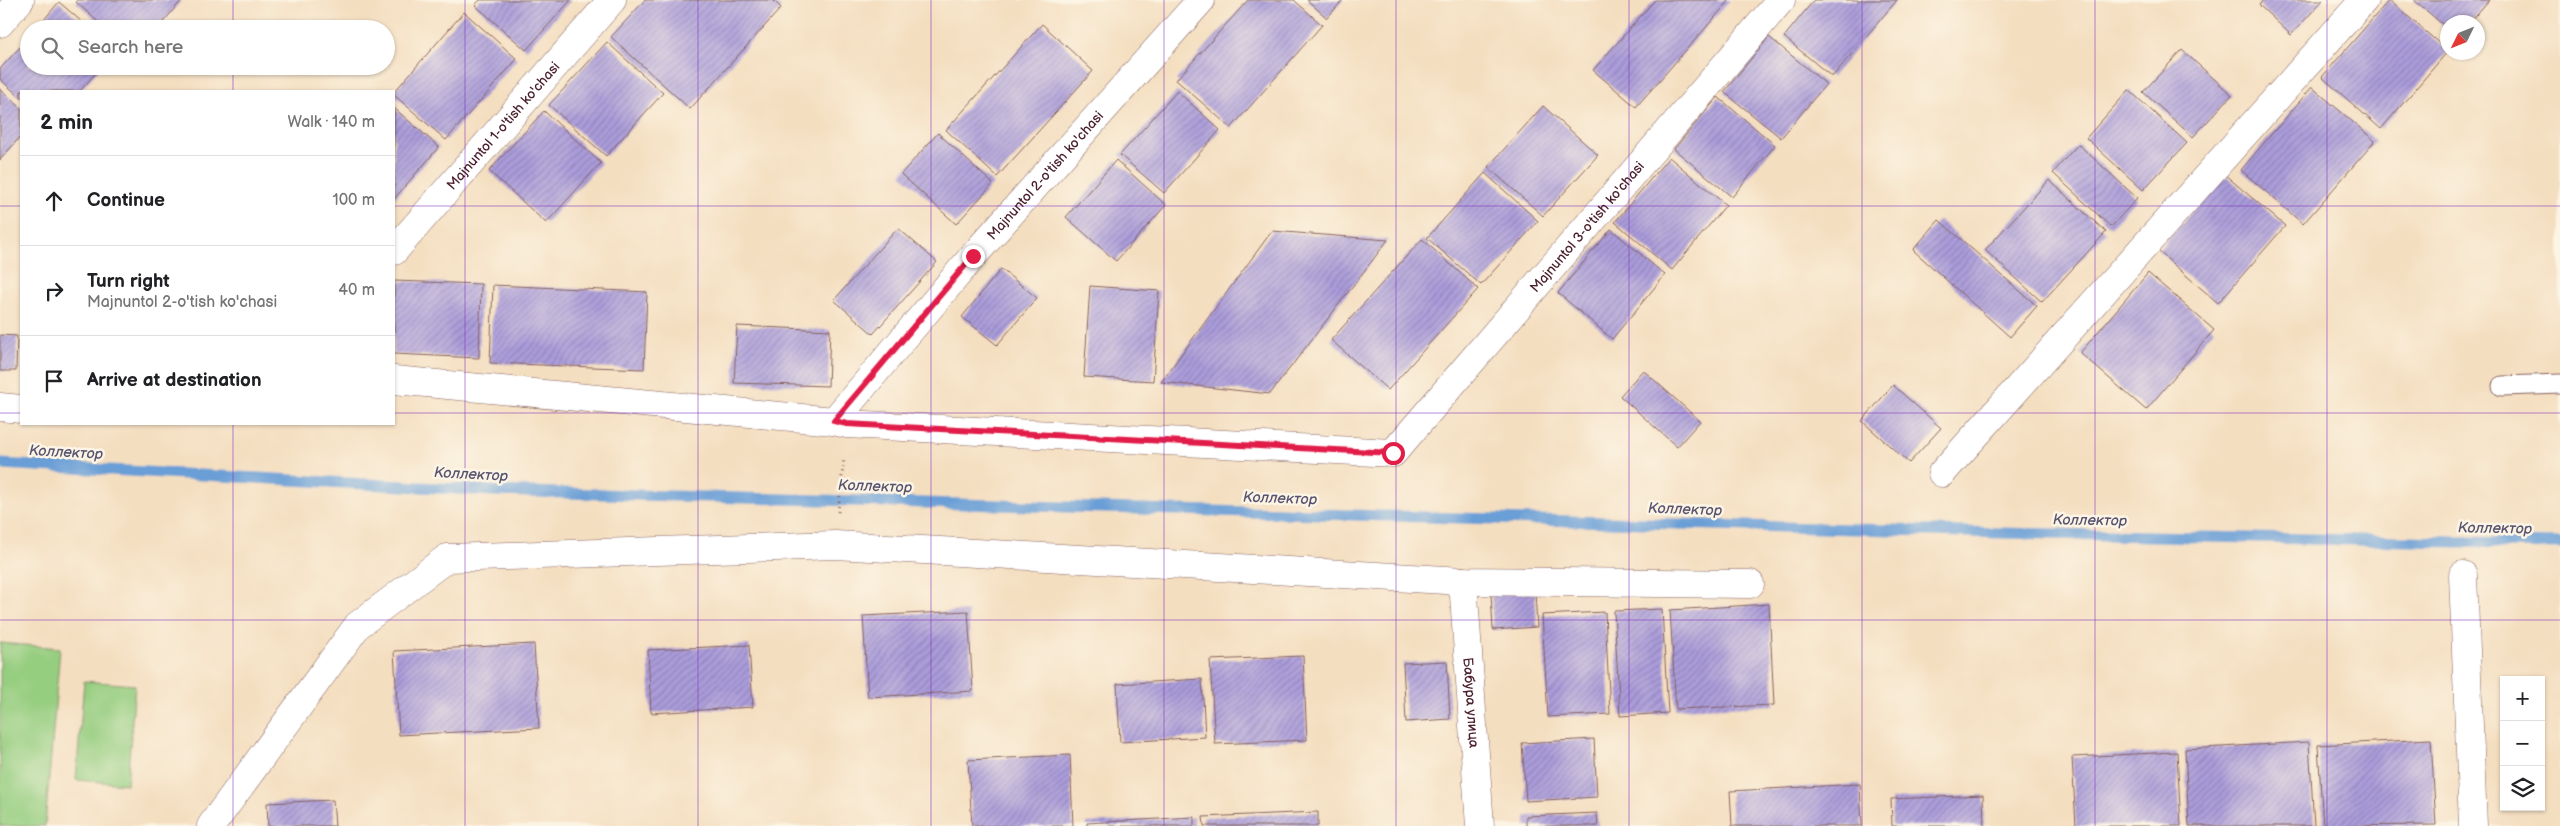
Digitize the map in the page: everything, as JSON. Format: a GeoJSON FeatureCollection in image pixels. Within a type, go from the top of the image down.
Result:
{"type":"FeatureCollection","features":[{"type":"Feature","properties":{"kind":"street"},"geometry":{"type":"LineString","coordinates":[[0,23],[20,0]]}},
{"type":"Feature","properties":{"kind":"street","name":"Majnuntol 1-o'tish ko'chasi"},"geometry":{"type":"LineString","coordinates":[[395,250],[612,0]]}},
{"type":"Feature","properties":{"kind":"street","name":"Majnuntol 2-o'tish ko'chasi"},"geometry":{"type":"LineString","coordinates":[[841,423],[973,256],[1200,0]]}},
{"type":"Feature","properties":{"kind":"street","name":"Majnuntol 3-o'tish ko'chasi"},"geometry":{"type":"LineString","coordinates":[[841,423],[1393,453],[1780,0]]}},
{"type":"Feature","properties":{"kind":"street"},"geometry":{"type":"LineString","coordinates":[[1942,473],[2364,0]]}},
{"type":"Feature","properties":{"kind":"street"},"geometry":{"type":"LineString","coordinates":[[395,380],[841,423]]}},
{"type":"Feature","properties":{"kind":"street"},"geometry":{"type":"LineString","coordinates":[[0,407],[20,409]]}},
{"type":"Feature","properties":{"kind":"street"},"geometry":{"type":"LineString","coordinates":[[211,826],[358,625],[447,558],[835,545],[1463,581],[1750,584]]}},
{"type":"Feature","properties":{"kind":"street"},"geometry":{"type":"LineString","coordinates":[[2463,575],[2473,826]]}},
{"type":"Feature","properties":{"kind":"street","name":"Бабура улица"},"geometry":{"type":"LineString","coordinates":[[1463,581],[1480,826]]}},
{"type":"Feature","properties":{"kind":"lane"},"geometry":{"type":"LineString","coordinates":[[2502,386],[2560,384]]}},
{"type":"Feature","properties":{"kind":"path"},"geometry":{"type":"LineString","coordinates":[[835,545],[841,423]]}},
{"type":"Feature","properties":{"kind":"green space"},"geometry":{"type":"Polygon","coordinates":[[[0,643],[60,648],[45,826],[0,826],[0,643]]]}},
{"type":"Feature","properties":{"kind":"green space"},"geometry":{"type":"Polygon","coordinates":[[[84,681],[135,685],[127,784],[76,780],[84,681]]]}},
{"type":"Feature","properties":{"kind":"building"},"geometry":{"type":"Polygon","coordinates":[[[77,0],[182,0],[165,20],[96,20],[76,2],[77,0]]]}},
{"type":"Feature","properties":{"kind":"building"},"geometry":{"type":"Polygon","coordinates":[[[480,0],[571,0],[526,50],[475,5],[480,0]]]}},
{"type":"Feature","properties":{"kind":"building"},"geometry":{"type":"Polygon","coordinates":[[[645,0],[773,0],[781,8],[690,109],[611,37],[645,0]]]}},
{"type":"Feature","properties":{"kind":"building"},"geometry":{"type":"Polygon","coordinates":[[[1248,0],[1294,0],[1322,25],[1231,128],[1176,80],[1248,0]]]}},
{"type":"Feature","properties":{"kind":"building"},"geometry":{"type":"Polygon","coordinates":[[[1307,0],[1343,0],[1327,18],[1307,0]]]}},
{"type":"Feature","properties":{"kind":"building"},"geometry":{"type":"Polygon","coordinates":[[[1655,0],[1730,0],[1636,107],[1593,70],[1655,0]]]}},
{"type":"Feature","properties":{"kind":"building"},"geometry":{"type":"Polygon","coordinates":[[[1814,0],[1897,0],[1832,77],[1784,37],[1814,0]]]}},
{"type":"Feature","properties":{"kind":"building"},"geometry":{"type":"Polygon","coordinates":[[[2263,0],[2323,0],[2291,35],[2259,5],[2263,0]]]}},
{"type":"Feature","properties":{"kind":"building"},"geometry":{"type":"Polygon","coordinates":[[[2389,0],[2440,44],[2440,60],[2381,129],[2322,77],[2389,0]]]}},
{"type":"Feature","properties":{"kind":"building"},"geometry":{"type":"Polygon","coordinates":[[[2414,0],[2489,0],[2476,15],[2440,15],[2440,22],[2414,0]]]}},
{"type":"Feature","properties":{"kind":"building"},"geometry":{"type":"Polygon","coordinates":[[[59,2],[80,20],[44,20],[59,2]]]}},
{"type":"Feature","properties":{"kind":"building"},"geometry":{"type":"Polygon","coordinates":[[[464,12],[517,59],[446,140],[395,96],[395,91],[464,12]]]}},
{"type":"Feature","properties":{"kind":"building"},"geometry":{"type":"Polygon","coordinates":[[[1042,24],[1093,71],[997,177],[946,130],[1042,24]]]}},
{"type":"Feature","properties":{"kind":"building"},"geometry":{"type":"Polygon","coordinates":[[[1769,37],[1826,84],[1781,138],[1724,92],[1769,37]]]}},
{"type":"Feature","properties":{"kind":"building"},"geometry":{"type":"Polygon","coordinates":[[[607,42],[663,93],[606,156],[549,105],[607,42]]]}},
{"type":"Feature","properties":{"kind":"building"},"geometry":{"type":"Polygon","coordinates":[[[20,47],[20,75],[94,75],[81,90],[20,90],[20,97],[0,79],[0,69],[20,47]]]}},
{"type":"Feature","properties":{"kind":"building"},"geometry":{"type":"Polygon","coordinates":[[[2182,50],[2232,95],[2193,137],[2143,92],[2182,50]]]}},
{"type":"Feature","properties":{"kind":"building"},"geometry":{"type":"Polygon","coordinates":[[[2312,87],[2375,141],[2303,224],[2241,170],[2312,87]]]}},
{"type":"Feature","properties":{"kind":"building"},"geometry":{"type":"Polygon","coordinates":[[[0,89],[20,107],[20,137],[0,160],[0,89]]]}},
{"type":"Feature","properties":{"kind":"building"},"geometry":{"type":"Polygon","coordinates":[[[2129,90],[2187,143],[2143,190],[2086,138],[2129,90]]]}},
{"type":"Feature","properties":{"kind":"building"},"geometry":{"type":"Polygon","coordinates":[[[1177,91],[1220,130],[1164,193],[1120,155],[1177,91]]]}},
{"type":"Feature","properties":{"kind":"building"},"geometry":{"type":"Polygon","coordinates":[[[1718,97],[1775,145],[1732,197],[1674,149],[1718,97]]]}},
{"type":"Feature","properties":{"kind":"building"},"geometry":{"type":"Polygon","coordinates":[[[1543,106],[1598,155],[1543,216],[1488,167],[1543,106]]]}},
{"type":"Feature","properties":{"kind":"building"},"geometry":{"type":"Polygon","coordinates":[[[395,109],[439,147],[395,198],[395,109]]]}},
{"type":"Feature","properties":{"kind":"building"},"geometry":{"type":"Polygon","coordinates":[[[544,111],[601,163],[546,223],[489,171],[544,111]]]}},
{"type":"Feature","properties":{"kind":"building"},"geometry":{"type":"Polygon","coordinates":[[[938,133],[993,184],[956,224],[901,174],[938,133]]]}},
{"type":"Feature","properties":{"kind":"building"},"geometry":{"type":"Polygon","coordinates":[[[2078,144],[2137,198],[2111,227],[2053,173],[2078,144]]]}},
{"type":"Feature","properties":{"kind":"building"},"geometry":{"type":"Polygon","coordinates":[[[1669,157],[1726,205],[1672,270],[1615,222],[1669,157]]]}},
{"type":"Feature","properties":{"kind":"building"},"geometry":{"type":"Polygon","coordinates":[[[1116,160],[1166,205],[1116,261],[1066,217],[1116,160]]]}},
{"type":"Feature","properties":{"kind":"building"},"geometry":{"type":"Polygon","coordinates":[[[1485,173],[1538,221],[1481,285],[1427,238],[1485,173]]]}},
{"type":"Feature","properties":{"kind":"building"},"geometry":{"type":"Polygon","coordinates":[[[2224,174],[2285,226],[2218,303],[2158,251],[2224,174]]]}},
{"type":"Feature","properties":{"kind":"building"},"geometry":{"type":"Polygon","coordinates":[[[2049,180],[2106,232],[2042,302],[1985,250],[2049,180]]]}},
{"type":"Feature","properties":{"kind":"building"},"geometry":{"type":"Polygon","coordinates":[[[1939,220],[2037,306],[2010,337],[1913,250],[1939,220]]]}},
{"type":"Feature","properties":{"kind":"building"},"geometry":{"type":"Polygon","coordinates":[[[898,228],[937,262],[873,334],[834,300],[898,228]]]}},
{"type":"Feature","properties":{"kind":"building"},"geometry":{"type":"Polygon","coordinates":[[[1611,229],[1665,275],[1612,339],[1558,293],[1611,229]]]}},
{"type":"Feature","properties":{"kind":"building"},"geometry":{"type":"Polygon","coordinates":[[[1272,231],[1388,240],[1270,394],[1161,382],[1272,231]]]}},
{"type":"Feature","properties":{"kind":"building"},"geometry":{"type":"Polygon","coordinates":[[[1422,239],[1478,289],[1388,390],[1331,340],[1422,239]]]}},
{"type":"Feature","properties":{"kind":"building"},"geometry":{"type":"Polygon","coordinates":[[[1001,269],[1037,298],[997,345],[962,317],[1001,269]]]}},
{"type":"Feature","properties":{"kind":"building"},"geometry":{"type":"Polygon","coordinates":[[[2148,273],[2214,330],[2146,410],[2080,353],[2148,273]]]}},
{"type":"Feature","properties":{"kind":"building"},"geometry":{"type":"Polygon","coordinates":[[[395,281],[481,284],[479,358],[395,354],[395,281]]]}},
{"type":"Feature","properties":{"kind":"building"},"geometry":{"type":"Polygon","coordinates":[[[493,285],[647,292],[644,369],[490,363],[493,285]]]}},
{"type":"Feature","properties":{"kind":"building"},"geometry":{"type":"Polygon","coordinates":[[[1090,286],[1159,291],[1153,381],[1084,377],[1090,286]]]}},
{"type":"Feature","properties":{"kind":"building"},"geometry":{"type":"Polygon","coordinates":[[[737,326],[830,330],[828,386],[734,383],[737,326]]]}},
{"type":"Feature","properties":{"kind":"building"},"geometry":{"type":"Polygon","coordinates":[[[0,335],[17,336],[16,371],[0,371],[0,335]]]}},
{"type":"Feature","properties":{"kind":"building"},"geometry":{"type":"Polygon","coordinates":[[[1643,370],[1700,421],[1677,447],[1620,396],[1643,370]]]}},
{"type":"Feature","properties":{"kind":"building"},"geometry":{"type":"Polygon","coordinates":[[[1893,385],[1941,428],[1909,463],[1862,421],[1893,385]]]}},
{"type":"Feature","properties":{"kind":"building"},"geometry":{"type":"Polygon","coordinates":[[[1535,591],[1537,627],[1493,630],[1491,593],[1535,591]]]}},
{"type":"Feature","properties":{"kind":"building"},"geometry":{"type":"Polygon","coordinates":[[[1769,604],[1774,705],[1676,709],[1670,610],[1769,604]]]}},
{"type":"Feature","properties":{"kind":"building"},"geometry":{"type":"Polygon","coordinates":[[[1662,609],[1668,713],[1620,716],[1614,611],[1662,609]]]}},
{"type":"Feature","properties":{"kind":"building"},"geometry":{"type":"Polygon","coordinates":[[[968,611],[973,691],[868,697],[863,616],[968,611]]]}},
{"type":"Feature","properties":{"kind":"building"},"geometry":{"type":"Polygon","coordinates":[[[1605,612],[1610,714],[1548,717],[1542,615],[1605,612]]]}},
{"type":"Feature","properties":{"kind":"building"},"geometry":{"type":"Polygon","coordinates":[[[534,644],[539,728],[399,735],[394,651],[534,644]]]}},
{"type":"Feature","properties":{"kind":"building"},"geometry":{"type":"Polygon","coordinates":[[[749,645],[753,707],[651,713],[648,650],[749,645]]]}},
{"type":"Feature","properties":{"kind":"building"},"geometry":{"type":"Polygon","coordinates":[[[1303,656],[1307,740],[1215,744],[1210,660],[1303,656]]]}},
{"type":"Feature","properties":{"kind":"building"},"geometry":{"type":"Polygon","coordinates":[[[1447,661],[1450,719],[1406,722],[1403,663],[1447,661]]]}},
{"type":"Feature","properties":{"kind":"building"},"geometry":{"type":"Polygon","coordinates":[[[1202,679],[1205,737],[1120,742],[1117,684],[1202,679]]]}},
{"type":"Feature","properties":{"kind":"building"},"geometry":{"type":"Polygon","coordinates":[[[1594,739],[1597,797],[1526,801],[1522,743],[1594,739]]]}},
{"type":"Feature","properties":{"kind":"building"},"geometry":{"type":"Polygon","coordinates":[[[2431,739],[2436,825],[2323,826],[2318,745],[2431,739]]]}},
{"type":"Feature","properties":{"kind":"building"},"geometry":{"type":"Polygon","coordinates":[[[2309,742],[2314,826],[2189,826],[2185,749],[2309,742]]]}},
{"type":"Feature","properties":{"kind":"building"},"geometry":{"type":"Polygon","coordinates":[[[2177,752],[2181,826],[2076,826],[2072,757],[2177,752]]]}},
{"type":"Feature","properties":{"kind":"building"},"geometry":{"type":"Polygon","coordinates":[[[1070,755],[1073,826],[972,826],[968,760],[1070,755]]]}},
{"type":"Feature","properties":{"kind":"building"},"geometry":{"type":"Polygon","coordinates":[[[1860,784],[1862,826],[1732,826],[1730,791],[1860,784]]]}},
{"type":"Feature","properties":{"kind":"building"},"geometry":{"type":"Polygon","coordinates":[[[1983,795],[1984,826],[1892,826],[1891,799],[1983,795]]]}},
{"type":"Feature","properties":{"kind":"building"},"geometry":{"type":"Polygon","coordinates":[[[333,800],[335,826],[268,826],[267,803],[333,800]]]}},
{"type":"Feature","properties":{"kind":"building"},"geometry":{"type":"Polygon","coordinates":[[[1318,812],[1318,826],[1204,826],[1203,817],[1318,812]]]}},
{"type":"Feature","properties":{"kind":"building"},"geometry":{"type":"Polygon","coordinates":[[[1597,813],[1598,826],[1526,826],[1526,816],[1597,813]]]}},
{"type":"Feature","properties":{"kind":"building"},"geometry":{"type":"Polygon","coordinates":[[[1194,817],[1194,826],[1087,826],[1087,823],[1194,817]]]}},
{"type":"Feature","properties":{"kind":"waterway","name":"Коллектор"},"geometry":{"type":"LineString","coordinates":[[0,464],[494,491],[2001,533],[2560,544]]}},
{"type":"Feature","properties":{"kind":"route"},"geometry":{"type":"LineString","coordinates":[[973,256],[834,421],[847,424],[1393,453]]}}]}
